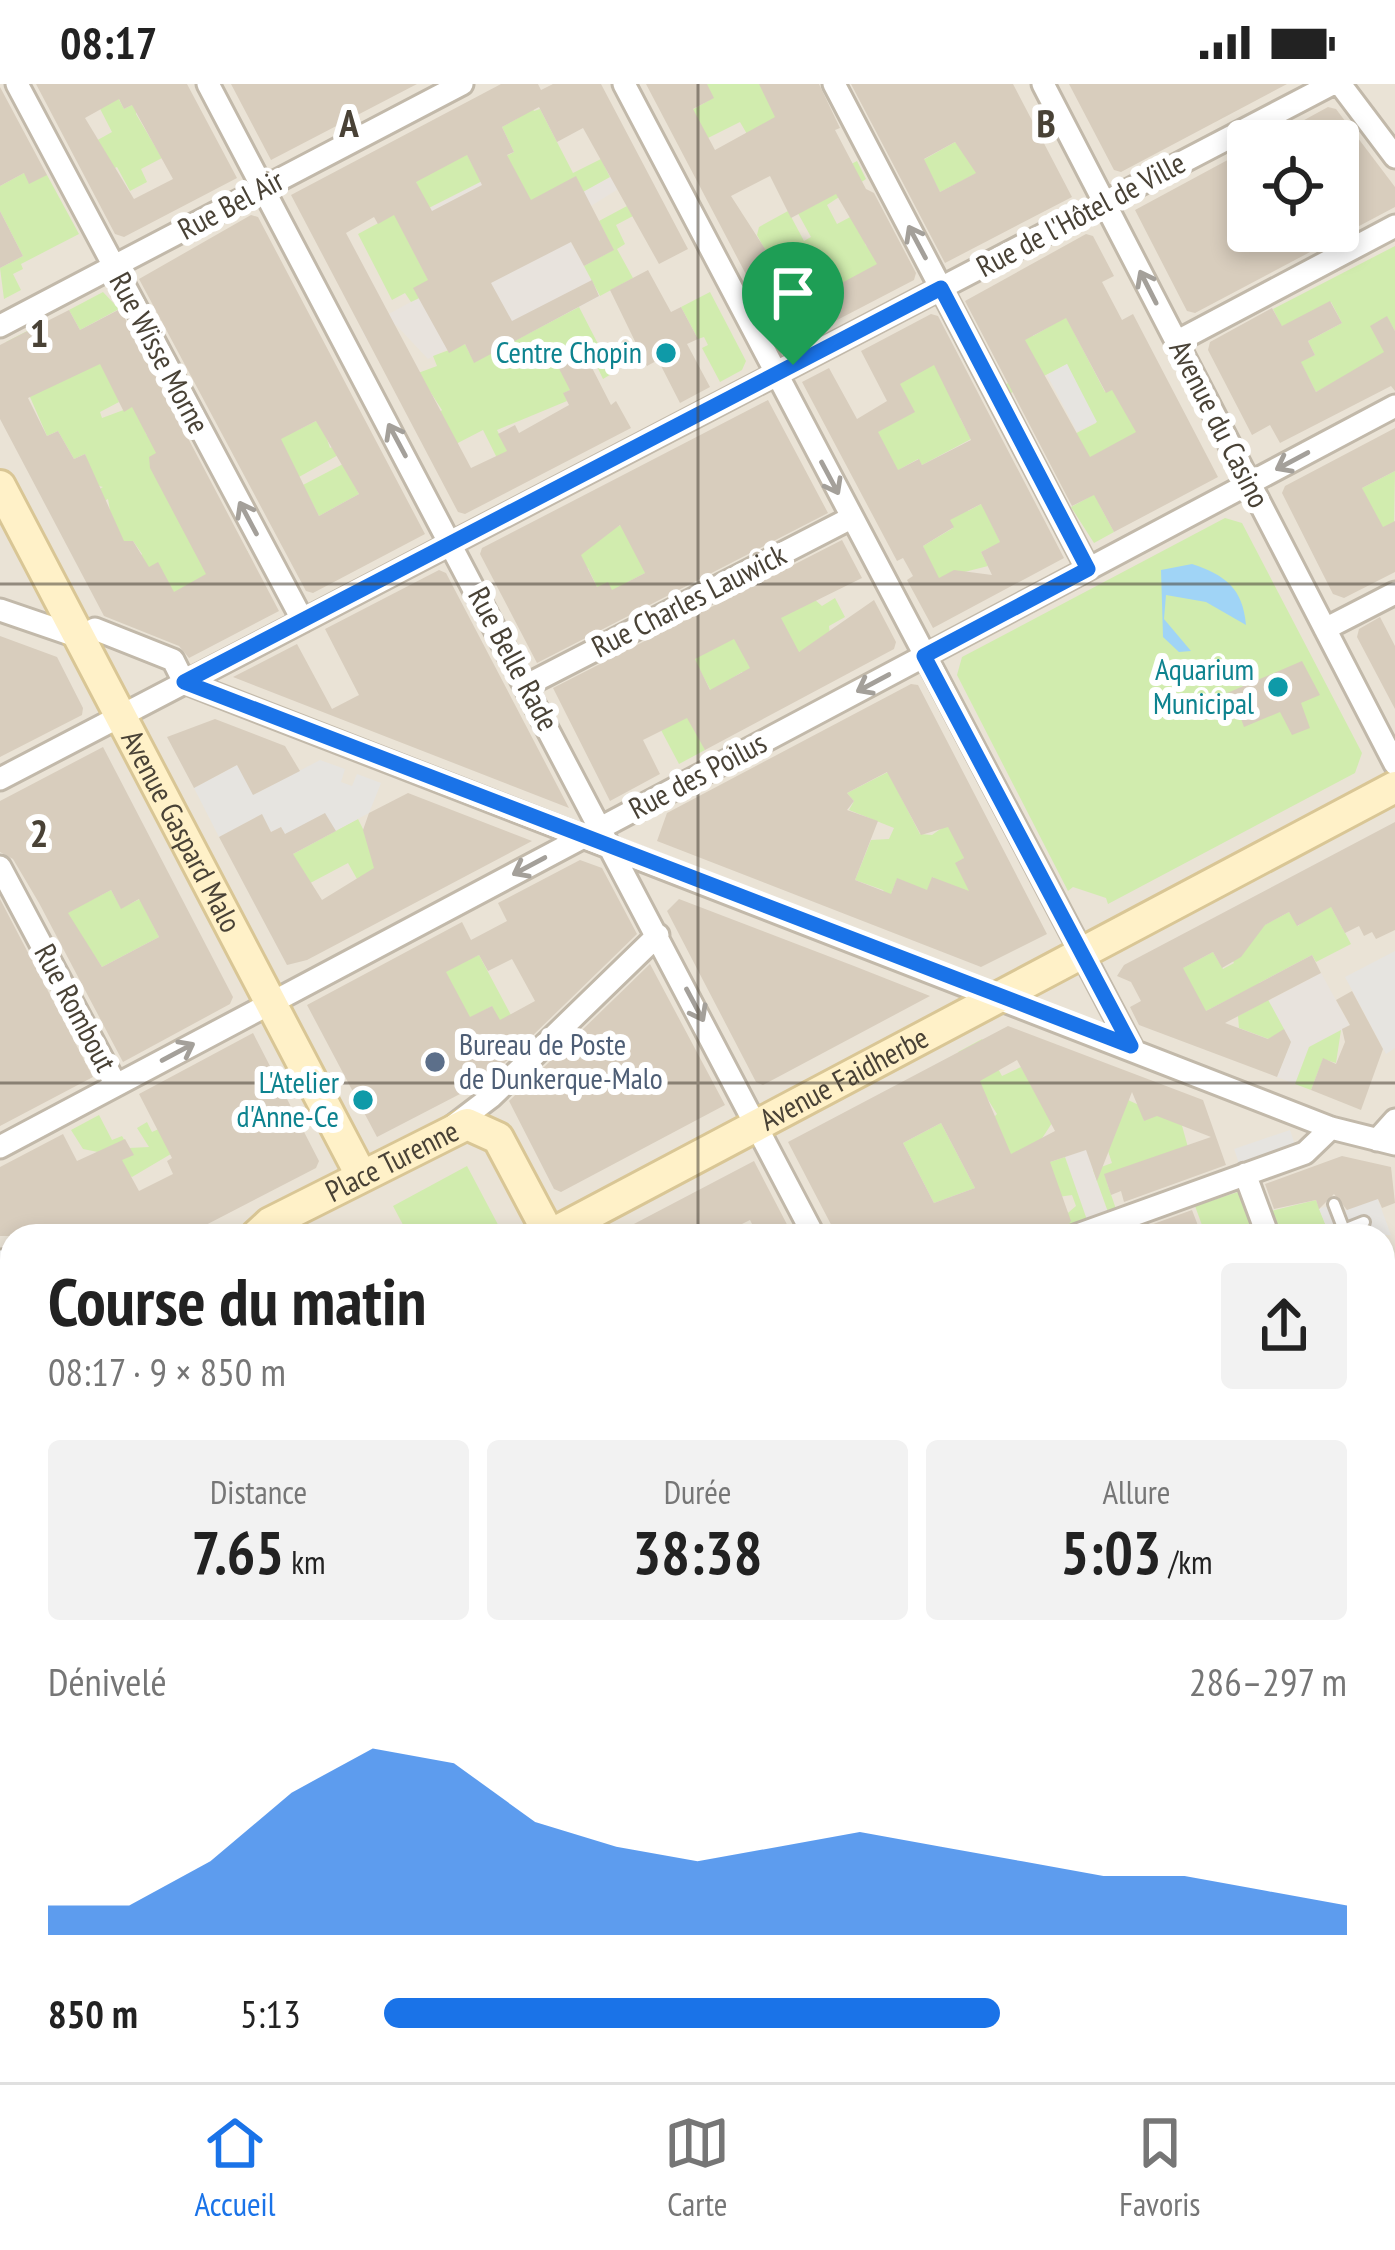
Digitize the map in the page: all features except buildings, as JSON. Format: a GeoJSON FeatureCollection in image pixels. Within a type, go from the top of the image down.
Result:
{"type":"FeatureCollection","features":[{"type":"Feature","properties":{"kind":"street","name":"Rue Wisse Morne"},"geometry":{"type":"LineString","coordinates":[[17,84],[303,621]]}},
{"type":"Feature","properties":{"kind":"street","name":"Rue Belle Rade"},"geometry":{"type":"LineString","coordinates":[[208,84],[526,685],[592,832],[613,849],[808,1224]]}},
{"type":"Feature","properties":{"kind":"street","name":"Rue Bel Air"},"geometry":{"type":"LineString","coordinates":[[0,326],[462,84]]}},
{"type":"Feature","properties":{"kind":"street"},"geometry":{"type":"LineString","coordinates":[[624,84],[1131,1046]]}},
{"type":"Feature","properties":{"kind":"street"},"geometry":{"type":"LineString","coordinates":[[834,84],[1088,569]]}},
{"type":"Feature","properties":{"kind":"street","name":"Avenue du Casino"},"geometry":{"type":"LineString","coordinates":[[1043,84],[1395,764]]}},
{"type":"Feature","properties":{"kind":"street"},"geometry":{"type":"LineString","coordinates":[[1336,84],[1395,157]]}},
{"type":"Feature","properties":{"kind":"street","name":"Rue de l'Hôtel de Ville"},"geometry":{"type":"LineString","coordinates":[[0,778],[1336,84]]}},
{"type":"Feature","properties":{"kind":"street"},"geometry":{"type":"LineString","coordinates":[[1177,342],[1395,226]]}},
{"type":"Feature","properties":{"kind":"street","name":"Rue des Poilus"},"geometry":{"type":"LineString","coordinates":[[0,1147],[1395,406]]}},
{"type":"Feature","properties":{"kind":"street","name":"Avenue Gaspard Malo"},"geometry":{"type":"LineString","coordinates":[[0,486],[361,1175]]}},
{"type":"Feature","properties":{"kind":"street","name":"Rue Charles Lauwick"},"geometry":{"type":"LineString","coordinates":[[526,685],[851,518]]}},
{"type":"Feature","properties":{"kind":"street"},"geometry":{"type":"LineString","coordinates":[[1325,629],[1395,593]]}},
{"type":"Feature","properties":{"kind":"street"},"geometry":{"type":"LineString","coordinates":[[0,610],[79,637],[95,629],[173,660],[184,682],[592,832]]}},
{"type":"Feature","properties":{"kind":"street","name":"Avenue Faidherbe"},"geometry":{"type":"LineString","coordinates":[[571,1224],[1395,787]]}},
{"type":"Feature","properties":{"kind":"street"},"geometry":{"type":"LineString","coordinates":[[613,849],[1131,1046],[1331,1128],[1386,1142],[1395,1120]]}},
{"type":"Feature","properties":{"kind":"street","name":"Rue Rombout"},"geometry":{"type":"LineString","coordinates":[[0,867],[116,1085]]}},
{"type":"Feature","properties":{"kind":"street"},"geometry":{"type":"LineString","coordinates":[[642,905],[651,883],[675,872]]}},
{"type":"Feature","properties":{"kind":"street"},"geometry":{"type":"LineString","coordinates":[[451,1128],[491,1097],[658,934]]}},
{"type":"Feature","properties":{"kind":"street","name":"Place Turenne"},"geometry":{"type":"LineString","coordinates":[[274,1224],[451,1128],[477,1125],[498,1138],[544,1224]]}},
{"type":"Feature","properties":{"kind":"street"},"geometry":{"type":"LineString","coordinates":[[1108,1224],[1245,1174],[1314,1157],[1331,1128]]}},
{"type":"Feature","properties":{"kind":"street"},"geometry":{"type":"LineString","coordinates":[[1245,1174],[1264,1224]]}},
{"type":"Feature","properties":{"kind":"lane"},"geometry":{"type":"LineString","coordinates":[[1334,1204],[1342,1224]]}},
{"type":"Feature","properties":{"kind":"lane"},"geometry":{"type":"LineString","coordinates":[[1359,1224],[1364,1222]]}},
{"type":"Feature","properties":{"kind":"shaded area"},"geometry":{"type":"Polygon","coordinates":[[[0,84],[1395,84],[1395,1224],[0,1224],[0,84]]]}},
{"type":"Feature","properties":{"kind":"shaded area"},"geometry":{"type":"Polygon","coordinates":[[[513,165],[583,191],[617,174],[623,186],[591,206],[568,237],[600,296],[474,363],[449,348],[428,359],[396,325],[367,340],[361,329],[433,290],[399,224],[513,165]]]}},
{"type":"Feature","properties":{"kind":"shaded area"},"geometry":{"type":"Polygon","coordinates":[[[1067,364],[1097,422],[1077,432],[1047,375],[1067,364]]]}},
{"type":"Feature","properties":{"kind":"shaded area"},"geometry":{"type":"Polygon","coordinates":[[[320,760],[345,769],[341,782],[352,786],[357,774],[381,783],[369,813],[335,831],[285,834],[281,827],[271,832],[261,815],[219,837],[194,788],[237,765],[257,793],[320,760]]]}},
{"type":"Feature","properties":{"kind":"shaded area"},"geometry":{"type":"Polygon","coordinates":[[[1395,951],[1395,1048],[1386,1054],[1345,977],[1395,951]]]}},
{"type":"Feature","properties":{"kind":"shaded area"},"geometry":{"type":"Polygon","coordinates":[[[1321,973],[1350,1026],[1309,1047],[1295,1084],[1277,1077],[1291,1042],[1268,1001],[1321,973]]]}},
{"type":"Feature","properties":{"kind":"shaded area"},"geometry":{"type":"Polygon","coordinates":[[[1103,1109],[1087,1152],[1108,1212],[1087,1220],[1061,1145],[1103,1109]]]}},
{"type":"Feature","properties":{"kind":"shaded area"},"geometry":{"type":"Polygon","coordinates":[[[1290,1130],[1296,1148],[1240,1166],[1234,1149],[1290,1130]]]}},
{"type":"Feature","properties":{"kind":"shaded area"},"geometry":{"type":"Polygon","coordinates":[[[1374,1189],[1387,1224],[1325,1224],[1319,1209],[1339,1202],[1344,1211],[1362,1204],[1374,1189]]]}},
{"type":"Feature","properties":{"kind":"green space"},"geometry":{"type":"Polygon","coordinates":[[[679,84],[760,84],[819,181],[857,161],[866,179],[827,205],[837,224],[856,214],[866,246],[875,248],[885,267],[832,291],[812,259],[779,276],[757,235],[759,227],[788,211],[804,241],[811,237],[789,197],[815,205],[827,197],[751,141],[740,122],[708,138],[692,110],[713,98],[709,89],[679,84]]]}},
{"type":"Feature","properties":{"kind":"green space"},"geometry":{"type":"Polygon","coordinates":[[[116,94],[124,109],[138,102],[136,114],[162,158],[141,169],[147,182],[130,191],[117,167],[108,171],[94,142],[112,132],[94,97],[116,94]]]}},
{"type":"Feature","properties":{"kind":"green space"},"geometry":{"type":"Polygon","coordinates":[[[528,100],[534,111],[540,109],[573,173],[601,159],[610,177],[583,192],[531,201],[512,166],[399,223],[434,291],[411,302],[405,293],[392,300],[358,234],[395,214],[417,184],[408,167],[461,143],[476,172],[514,152],[502,127],[518,118],[513,108],[528,100]]]}},
{"type":"Feature","properties":{"kind":"green space"},"geometry":{"type":"Polygon","coordinates":[[[955,142],[981,171],[940,192],[923,160],[955,142]]]}},
{"type":"Feature","properties":{"kind":"green space"},"geometry":{"type":"Polygon","coordinates":[[[24,173],[47,175],[79,234],[21,264],[23,269],[13,274],[21,290],[4,299],[0,268],[23,256],[0,211],[0,186],[24,173]]]}},
{"type":"Feature","properties":{"kind":"green space"},"geometry":{"type":"Polygon","coordinates":[[[627,206],[633,216],[616,225],[625,244],[617,249],[633,278],[600,296],[584,266],[613,250],[599,221],[627,206]]]}},
{"type":"Feature","properties":{"kind":"green space"},"geometry":{"type":"Polygon","coordinates":[[[1395,246],[1395,331],[1387,317],[1393,350],[1316,392],[1300,361],[1315,355],[1308,341],[1342,323],[1331,302],[1284,331],[1273,309],[1395,246]]]}},
{"type":"Feature","properties":{"kind":"green space"},"geometry":{"type":"Polygon","coordinates":[[[103,292],[119,309],[80,330],[69,310],[103,292]]]}},
{"type":"Feature","properties":{"kind":"green space"},"geometry":{"type":"Polygon","coordinates":[[[710,292],[746,361],[742,370],[720,382],[702,348],[708,345],[704,337],[698,339],[681,307],[710,292]]]}},
{"type":"Feature","properties":{"kind":"green space"},"geometry":{"type":"Polygon","coordinates":[[[579,307],[613,373],[603,379],[593,358],[578,366],[570,351],[555,359],[572,389],[564,393],[567,401],[497,430],[510,456],[499,462],[483,430],[454,445],[438,414],[442,410],[418,373],[437,366],[433,356],[465,344],[474,362],[579,307]]]}},
{"type":"Feature","properties":{"kind":"green space"},"geometry":{"type":"Polygon","coordinates":[[[1066,317],[1105,392],[1131,380],[1151,411],[1099,504],[1114,532],[1094,543],[1071,507],[1095,494],[1059,442],[1096,423],[1067,364],[1011,393],[1006,384],[1027,374],[1022,318],[1033,336],[1066,317]]]}},
{"type":"Feature","properties":{"kind":"green space"},"geometry":{"type":"Polygon","coordinates":[[[31,329],[56,378],[105,361],[119,402],[100,412],[102,418],[137,405],[146,434],[248,552],[172,598],[119,582],[142,554],[133,541],[116,545],[108,499],[87,510],[78,502],[103,487],[95,485],[85,454],[74,459],[58,431],[47,436],[6,342],[31,329]]]}},
{"type":"Feature","properties":{"kind":"green space"},"geometry":{"type":"Polygon","coordinates":[[[934,362],[966,415],[960,418],[971,439],[922,465],[918,459],[893,473],[876,428],[914,412],[891,367],[934,362]]]}},
{"type":"Feature","properties":{"kind":"green space"},"geometry":{"type":"Polygon","coordinates":[[[281,405],[296,431],[320,419],[330,448],[343,442],[340,454],[290,482],[290,457],[276,463],[281,405]]]}},
{"type":"Feature","properties":{"kind":"green space"},"geometry":{"type":"Polygon","coordinates":[[[343,464],[359,494],[319,516],[303,485],[343,464]]]}},
{"type":"Feature","properties":{"kind":"green space"},"geometry":{"type":"Polygon","coordinates":[[[1395,471],[1394,526],[1379,529],[1362,488],[1395,471]]]}},
{"type":"Feature","properties":{"kind":"green space"},"geometry":{"type":"Polygon","coordinates":[[[1000,494],[991,523],[1005,552],[989,548],[981,552],[988,566],[937,579],[923,546],[953,528],[946,512],[968,511],[1000,494]]]}},
{"type":"Feature","properties":{"kind":"green space"},"geometry":{"type":"Polygon","coordinates":[[[638,516],[645,573],[628,582],[618,602],[597,587],[588,568],[583,570],[571,536],[613,529],[638,516]]]}},
{"type":"Feature","properties":{"kind":"green space"},"geometry":{"type":"Polygon","coordinates":[[[1225,518],[1242,523],[1362,753],[1355,773],[1108,904],[1106,898],[1073,887],[1068,891],[957,675],[962,657],[1225,518]]]}},
{"type":"Feature","properties":{"kind":"green space"},"geometry":{"type":"Polygon","coordinates":[[[835,598],[845,617],[829,626],[830,636],[799,652],[749,664],[758,683],[742,672],[734,677],[720,708],[687,646],[718,646],[814,599],[822,606],[835,598]]]}},
{"type":"Feature","properties":{"kind":"green space"},"geometry":{"type":"Polygon","coordinates":[[[696,712],[705,750],[679,764],[661,730],[696,712]]]}},
{"type":"Feature","properties":{"kind":"green space"},"geometry":{"type":"Polygon","coordinates":[[[888,772],[920,834],[932,835],[949,823],[964,858],[956,864],[983,884],[955,899],[933,877],[921,906],[906,882],[897,879],[889,899],[883,890],[855,880],[871,840],[889,839],[894,828],[849,810],[854,801],[847,793],[888,772]]]}},
{"type":"Feature","properties":{"kind":"green space"},"geometry":{"type":"Polygon","coordinates":[[[358,819],[366,835],[404,834],[362,888],[348,863],[299,889],[293,854],[358,819]]]}},
{"type":"Feature","properties":{"kind":"green space"},"geometry":{"type":"Polygon","coordinates":[[[111,890],[121,908],[140,899],[159,937],[102,967],[66,913],[111,890]]]}},
{"type":"Feature","properties":{"kind":"green space"},"geometry":{"type":"Polygon","coordinates":[[[1328,901],[1351,944],[1316,962],[1312,955],[1259,983],[1284,1029],[1274,1041],[1239,1028],[1238,1016],[1253,1008],[1245,991],[1206,1011],[1147,987],[1213,952],[1223,969],[1234,963],[1225,946],[1289,912],[1298,926],[1328,901]]]}},
{"type":"Feature","properties":{"kind":"green space"},"geometry":{"type":"Polygon","coordinates":[[[479,955],[512,1017],[495,1026],[492,1006],[483,1011],[490,1024],[466,1017],[444,969],[479,955]]]}},
{"type":"Feature","properties":{"kind":"green space"},"geometry":{"type":"Polygon","coordinates":[[[1341,1030],[1336,1063],[1323,1059],[1311,1090],[1295,1084],[1309,1047],[1341,1030]]]}},
{"type":"Feature","properties":{"kind":"green space"},"geometry":{"type":"Polygon","coordinates":[[[982,1039],[1002,1076],[1021,1067],[1052,1123],[1020,1172],[1065,1157],[1087,1220],[1055,1224],[1076,1206],[1072,1195],[1030,1201],[993,1118],[997,1114],[958,1052],[982,1039]]]}},
{"type":"Feature","properties":{"kind":"green space"},"geometry":{"type":"Polygon","coordinates":[[[1128,1100],[1141,1106],[1144,1121],[1152,1114],[1181,1122],[1189,1151],[1107,1183],[1116,1209],[1108,1212],[1093,1170],[1112,1163],[1108,1151],[1128,1100]]]}},
{"type":"Feature","properties":{"kind":"green space"},"geometry":{"type":"Polygon","coordinates":[[[99,1115],[112,1140],[122,1136],[129,1148],[149,1147],[137,1128],[147,1122],[152,1132],[163,1127],[181,1148],[132,1177],[98,1152],[83,1149],[71,1130],[99,1115]]]}},
{"type":"Feature","properties":{"kind":"green space"},"geometry":{"type":"Polygon","coordinates":[[[941,1123],[975,1188],[934,1203],[903,1143],[941,1123]]]}},
{"type":"Feature","properties":{"kind":"green space"},"geometry":{"type":"Polygon","coordinates":[[[467,1166],[498,1224],[403,1224],[393,1206],[467,1166]]]}},
{"type":"Feature","properties":{"kind":"green space"},"geometry":{"type":"Polygon","coordinates":[[[1238,1192],[1250,1224],[1202,1224],[1195,1206],[1238,1192]]]}},
{"type":"Feature","properties":{"kind":"green space"},"geometry":{"type":"Polygon","coordinates":[[[1316,1200],[1325,1224],[1272,1224],[1267,1212],[1316,1200]]]}},
{"type":"Feature","properties":{"kind":"water"},"geometry":{"type":"Polygon","coordinates":[[[1192,564],[1230,585],[1241,601],[1246,625],[1206,602],[1166,595],[1164,619],[1191,651],[1179,652],[1163,637],[1161,570],[1192,564]]]}},
{"type":"Feature","properties":{"kind":"place","name":"Centre Chopin"},"geometry":{"type":"Point","coordinates":[666,353]}},
{"type":"Feature","properties":{"kind":"place","name":"Aquarium Municipal"},"geometry":{"type":"Point","coordinates":[1278,687]}},
{"type":"Feature","properties":{"kind":"place","name":"Bureau de Poste de Dunkerque-Malo"},"geometry":{"type":"Point","coordinates":[435,1062]}},
{"type":"Feature","properties":{"kind":"place","name":"L'Atelier d'Anne-Ce"},"geometry":{"type":"Point","coordinates":[363,1100]}},
{"type":"Feature","properties":{"kind":"route"},"geometry":{"type":"LineString","coordinates":[[941,288],[1088,569],[924,656],[1131,1046],[184,682],[793,365],[941,288]]}}]}
